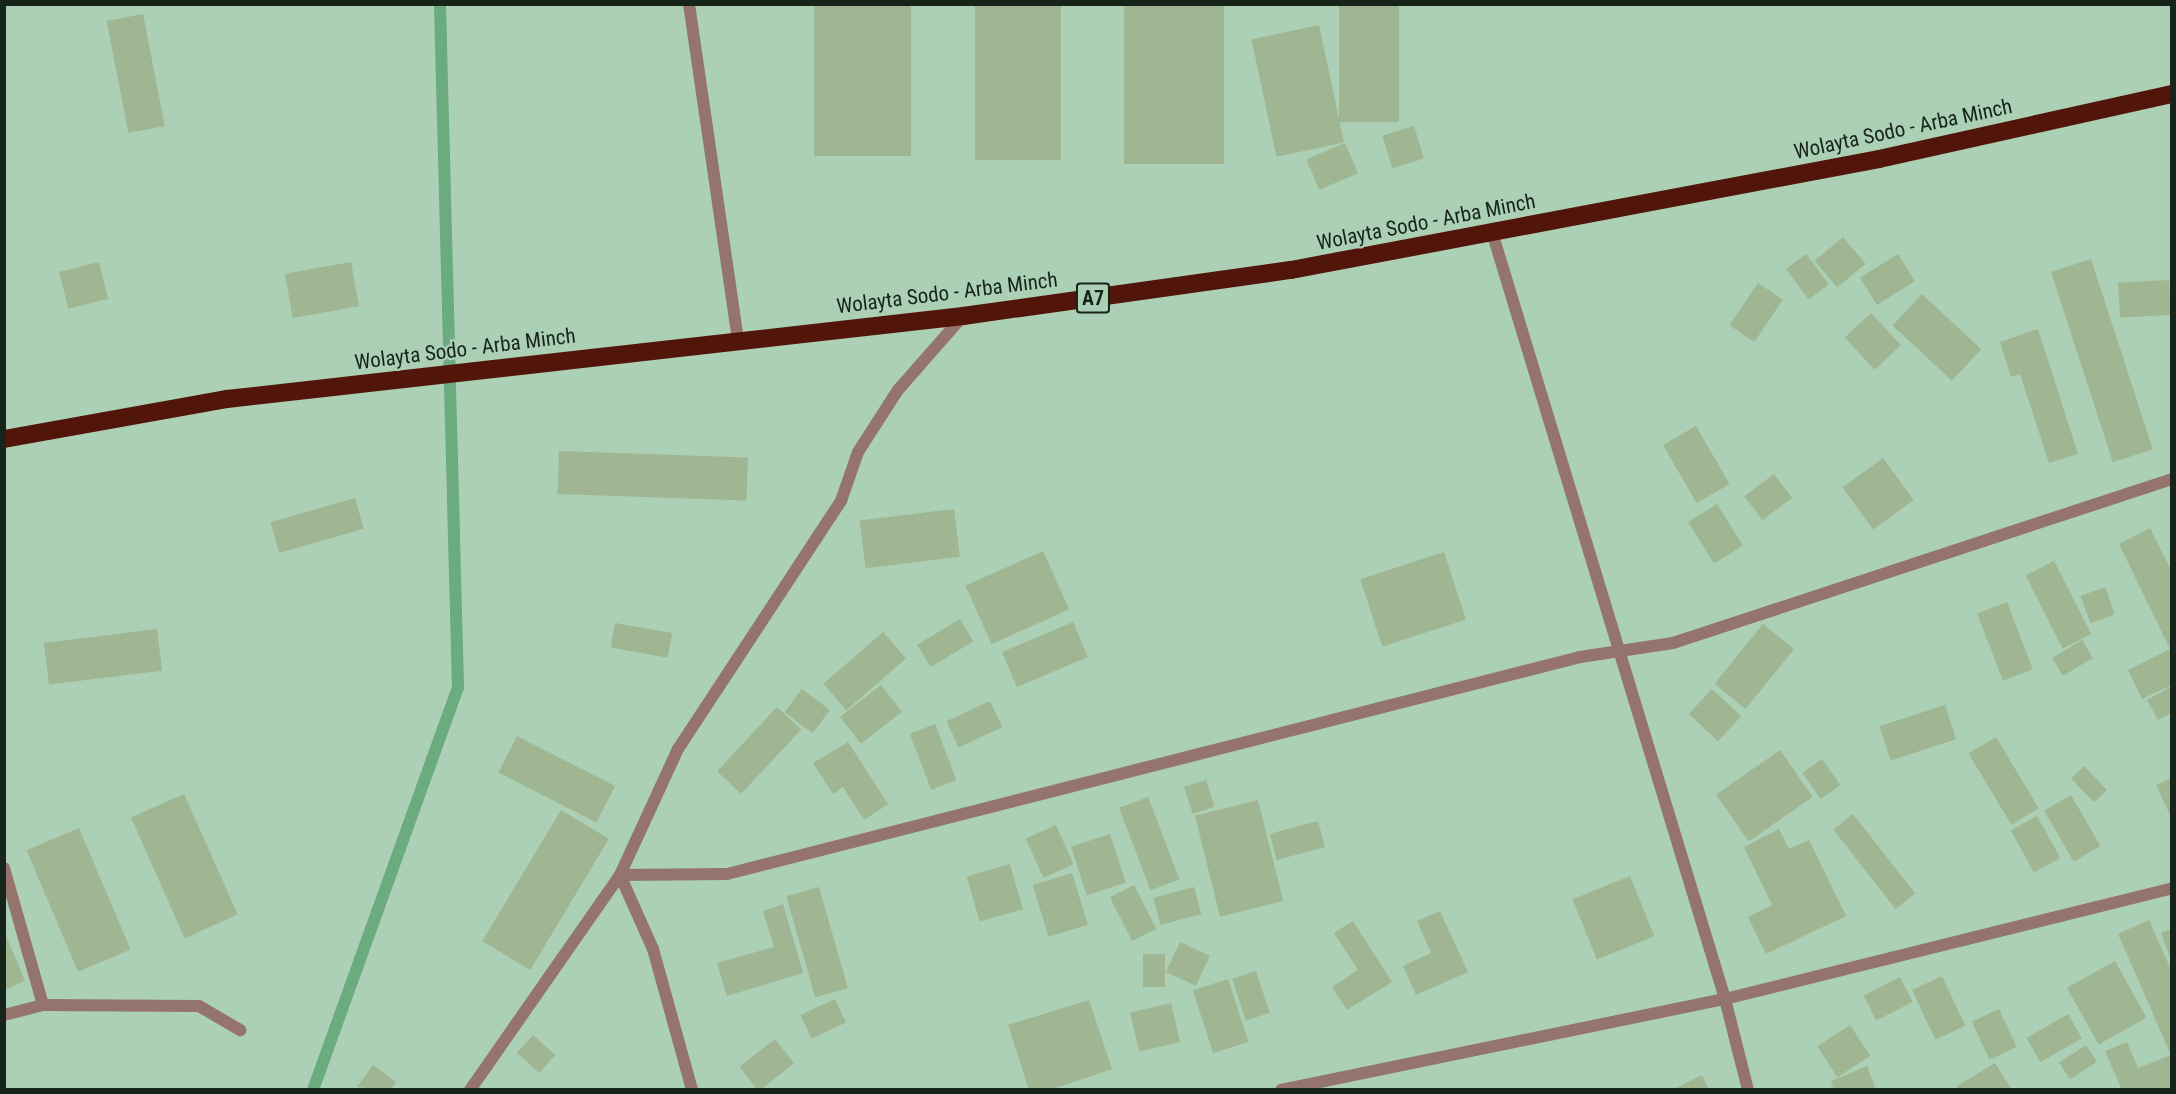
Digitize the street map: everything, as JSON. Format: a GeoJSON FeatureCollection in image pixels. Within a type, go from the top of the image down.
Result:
{"type":"FeatureCollection","features":[{"type":"Feature","properties":{"kind":"highway","name":"Wolayta Sodo - Arba Minch"},"geometry":{"type":"LineString","coordinates":[[4,439],[227,399],[963,316],[1291,270],[1879,159],[2172,94]]}},
{"type":"Feature","properties":{"kind":"street"},"geometry":{"type":"LineString","coordinates":[[689,4],[738,341]]}},
{"type":"Feature","properties":{"kind":"street"},"geometry":{"type":"LineString","coordinates":[[1492,232],[1725,999],[1748,1089]]}},
{"type":"Feature","properties":{"kind":"street"},"geometry":{"type":"LineString","coordinates":[[470,1089],[620,875],[678,749],[841,501],[858,452],[898,390],[963,316]]}},
{"type":"Feature","properties":{"kind":"street"},"geometry":{"type":"LineString","coordinates":[[620,875],[727,874],[1580,657],[1673,642],[2172,479]]}},
{"type":"Feature","properties":{"kind":"street"},"geometry":{"type":"LineString","coordinates":[[4,868],[43,1005]]}},
{"type":"Feature","properties":{"kind":"street"},"geometry":{"type":"LineString","coordinates":[[620,875],[652,949],[692,1089]]}},
{"type":"Feature","properties":{"kind":"street"},"geometry":{"type":"LineString","coordinates":[[1281,1089],[1725,999],[2172,888]]}},
{"type":"Feature","properties":{"kind":"street"},"geometry":{"type":"LineString","coordinates":[[4,1015],[43,1005],[199,1006],[240,1030]]}},
{"type":"Feature","properties":{"kind":"building"},"geometry":{"type":"Polygon","coordinates":[[[814,4],[911,4],[911,156],[814,156],[814,4]]]}},
{"type":"Feature","properties":{"kind":"building"},"geometry":{"type":"Polygon","coordinates":[[[975,4],[1061,4],[1061,160],[975,160],[975,4]]]}},
{"type":"Feature","properties":{"kind":"building"},"geometry":{"type":"Polygon","coordinates":[[[1124,4],[1224,4],[1224,164],[1124,164],[1124,4]]]}},
{"type":"Feature","properties":{"kind":"building"},"geometry":{"type":"Polygon","coordinates":[[[1339,4],[1399,4],[1399,122],[1339,122],[1339,4]]]}},
{"type":"Feature","properties":{"kind":"building"},"geometry":{"type":"Polygon","coordinates":[[[143,14],[165,126],[128,133],[107,21],[143,14]]]}},
{"type":"Feature","properties":{"kind":"building"},"geometry":{"type":"Polygon","coordinates":[[[1319,25],[1344,142],[1276,157],[1252,39],[1319,25]]]}},
{"type":"Feature","properties":{"kind":"building"},"geometry":{"type":"Polygon","coordinates":[[[1414,126],[1424,159],[1392,168],[1382,136],[1414,126]]]}},
{"type":"Feature","properties":{"kind":"building"},"geometry":{"type":"Polygon","coordinates":[[[1345,143],[1358,173],[1319,190],[1306,159],[1345,143]]]}},
{"type":"Feature","properties":{"kind":"building"},"geometry":{"type":"Polygon","coordinates":[[[1843,237],[1865,264],[1837,288],[1815,261],[1843,237]]]}},
{"type":"Feature","properties":{"kind":"building"},"geometry":{"type":"Polygon","coordinates":[[[1806,254],[1829,284],[1809,299],[1786,269],[1806,254]]]}},
{"type":"Feature","properties":{"kind":"building"},"geometry":{"type":"Polygon","coordinates":[[[1898,254],[1915,281],[1877,305],[1860,278],[1898,254]]]}},
{"type":"Feature","properties":{"kind":"building"},"geometry":{"type":"Polygon","coordinates":[[[2091,259],[2153,449],[2113,462],[2051,272],[2091,259]]]}},
{"type":"Feature","properties":{"kind":"building"},"geometry":{"type":"Polygon","coordinates":[[[99,262],[108,299],[68,309],[59,272],[99,262]]]}},
{"type":"Feature","properties":{"kind":"building"},"geometry":{"type":"Polygon","coordinates":[[[351,262],[359,306],[293,318],[285,274],[351,262]]]}},
{"type":"Feature","properties":{"kind":"building"},"geometry":{"type":"Polygon","coordinates":[[[2169,280],[2171,315],[2120,318],[2118,283],[2169,280]]]}},
{"type":"Feature","properties":{"kind":"building"},"geometry":{"type":"Polygon","coordinates":[[[1758,283],[1783,300],[1754,342],[1729,325],[1758,283]]]}},
{"type":"Feature","properties":{"kind":"building"},"geometry":{"type":"Polygon","coordinates":[[[1922,294],[1981,349],[1952,381],[1893,325],[1922,294]]]}},
{"type":"Feature","properties":{"kind":"building"},"geometry":{"type":"Polygon","coordinates":[[[1871,313],[1901,345],[1875,370],[1845,338],[1871,313]]]}},
{"type":"Feature","properties":{"kind":"building"},"geometry":{"type":"Polygon","coordinates":[[[2038,329],[2078,454],[2049,463],[2020,374],[2011,377],[2000,342],[2038,329]]]}},
{"type":"Feature","properties":{"kind":"building"},"geometry":{"type":"Polygon","coordinates":[[[1696,426],[1730,484],[1697,503],[1663,445],[1696,426]]]}},
{"type":"Feature","properties":{"kind":"building"},"geometry":{"type":"Polygon","coordinates":[[[559,451],[748,458],[746,501],[557,494],[559,451]]]}},
{"type":"Feature","properties":{"kind":"building"},"geometry":{"type":"Polygon","coordinates":[[[1883,458],[1914,500],[1873,529],[1843,487],[1883,458]]]}},
{"type":"Feature","properties":{"kind":"building"},"geometry":{"type":"Polygon","coordinates":[[[1774,474],[1792,498],[1763,520],[1744,496],[1774,474]]]}},
{"type":"Feature","properties":{"kind":"building"},"geometry":{"type":"Polygon","coordinates":[[[355,498],[364,529],[279,553],[270,522],[355,498]]]}},
{"type":"Feature","properties":{"kind":"building"},"geometry":{"type":"Polygon","coordinates":[[[1717,504],[1743,546],[1714,564],[1688,522],[1717,504]]]}},
{"type":"Feature","properties":{"kind":"building"},"geometry":{"type":"Polygon","coordinates":[[[954,509],[960,557],[866,568],[860,521],[954,509]]]}},
{"type":"Feature","properties":{"kind":"building"},"geometry":{"type":"Polygon","coordinates":[[[2150,528],[2172,572],[2172,685],[2142,699],[2128,670],[2170,649],[2119,544],[2150,528]]]}},
{"type":"Feature","properties":{"kind":"building"},"geometry":{"type":"Polygon","coordinates":[[[1043,551],[1069,609],[991,644],[965,586],[1043,551]]]}},
{"type":"Feature","properties":{"kind":"building"},"geometry":{"type":"Polygon","coordinates":[[[1444,552],[1466,620],[1382,647],[1360,579],[1444,552]]]}},
{"type":"Feature","properties":{"kind":"building"},"geometry":{"type":"Polygon","coordinates":[[[2054,561],[2091,634],[2063,649],[2025,576],[2054,561]]]}},
{"type":"Feature","properties":{"kind":"building"},"geometry":{"type":"Polygon","coordinates":[[[2105,587],[2115,614],[2090,623],[2081,596],[2105,587]]]}},
{"type":"Feature","properties":{"kind":"building"},"geometry":{"type":"Polygon","coordinates":[[[2007,602],[2033,669],[2003,681],[1977,613],[2007,602]]]}},
{"type":"Feature","properties":{"kind":"building"},"geometry":{"type":"Polygon","coordinates":[[[960,619],[973,641],[931,667],[917,645],[960,619]]]}},
{"type":"Feature","properties":{"kind":"building"},"geometry":{"type":"Polygon","coordinates":[[[1073,622],[1088,657],[1017,687],[1002,652],[1073,622]]]}},
{"type":"Feature","properties":{"kind":"building"},"geometry":{"type":"Polygon","coordinates":[[[615,623],[672,633],[668,658],[611,648],[615,623]]]}},
{"type":"Feature","properties":{"kind":"building"},"geometry":{"type":"Polygon","coordinates":[[[1763,624],[1794,649],[1746,709],[1715,684],[1763,624]]]}},
{"type":"Feature","properties":{"kind":"building"},"geometry":{"type":"Polygon","coordinates":[[[157,629],[162,671],[49,685],[44,643],[157,629]]]}},
{"type":"Feature","properties":{"kind":"building"},"geometry":{"type":"Polygon","coordinates":[[[883,632],[906,658],[846,710],[823,684],[883,632]]]}},
{"type":"Feature","properties":{"kind":"building"},"geometry":{"type":"Polygon","coordinates":[[[2082,640],[2093,658],[2063,676],[2052,658],[2082,640]]]}},
{"type":"Feature","properties":{"kind":"building"},"geometry":{"type":"Polygon","coordinates":[[[881,685],[902,712],[861,744],[840,717],[881,685]]]}},
{"type":"Feature","properties":{"kind":"building"},"geometry":{"type":"Polygon","coordinates":[[[2172,686],[2172,713],[2158,720],[2147,700],[2172,686]]]}},
{"type":"Feature","properties":{"kind":"building"},"geometry":{"type":"Polygon","coordinates":[[[802,689],[830,710],[812,733],[785,712],[802,689]]]}},
{"type":"Feature","properties":{"kind":"building"},"geometry":{"type":"Polygon","coordinates":[[[1712,689],[1741,716],[1718,741],[1689,714],[1712,689]]]}},
{"type":"Feature","properties":{"kind":"building"},"geometry":{"type":"Polygon","coordinates":[[[990,701],[1002,727],[959,748],[946,721],[990,701]]]}},
{"type":"Feature","properties":{"kind":"building"},"geometry":{"type":"Polygon","coordinates":[[[1945,705],[1956,739],[1891,761],[1879,726],[1945,705]]]}},
{"type":"Feature","properties":{"kind":"building"},"geometry":{"type":"Polygon","coordinates":[[[777,707],[801,730],[741,794],[717,771],[777,707]]]}},
{"type":"Feature","properties":{"kind":"building"},"geometry":{"type":"Polygon","coordinates":[[[935,724],[957,780],[931,790],[910,734],[935,724]]]}},
{"type":"Feature","properties":{"kind":"building"},"geometry":{"type":"Polygon","coordinates":[[[517,736],[615,786],[596,822],[498,773],[517,736]]]}},
{"type":"Feature","properties":{"kind":"building"},"geometry":{"type":"Polygon","coordinates":[[[1996,737],[2039,808],[2011,825],[1969,753],[1996,737]]]}},
{"type":"Feature","properties":{"kind":"building"},"geometry":{"type":"Polygon","coordinates":[[[848,742],[888,804],[864,820],[843,787],[833,794],[813,763],[848,742]]]}},
{"type":"Feature","properties":{"kind":"building"},"geometry":{"type":"Polygon","coordinates":[[[1780,750],[1813,797],[1749,841],[1716,795],[1780,750]]]}},
{"type":"Feature","properties":{"kind":"building"},"geometry":{"type":"Polygon","coordinates":[[[1822,759],[1840,785],[1821,799],[1802,773],[1822,759]]]}},
{"type":"Feature","properties":{"kind":"building"},"geometry":{"type":"Polygon","coordinates":[[[2084,766],[2107,790],[2094,802],[2071,779],[2084,766]]]}},
{"type":"Feature","properties":{"kind":"building"},"geometry":{"type":"Polygon","coordinates":[[[2172,778],[2172,819],[2156,785],[2172,778]]]}},
{"type":"Feature","properties":{"kind":"building"},"geometry":{"type":"Polygon","coordinates":[[[1206,780],[1215,807],[1193,814],[1184,787],[1206,780]]]}},
{"type":"Feature","properties":{"kind":"building"},"geometry":{"type":"Polygon","coordinates":[[[184,794],[238,915],[185,938],[131,818],[184,794]]]}},
{"type":"Feature","properties":{"kind":"building"},"geometry":{"type":"Polygon","coordinates":[[[2071,795],[2100,846],[2074,862],[2044,810],[2071,795]]]}},
{"type":"Feature","properties":{"kind":"building"},"geometry":{"type":"Polygon","coordinates":[[[1148,797],[1180,879],[1151,890],[1119,808],[1148,797]]]}},
{"type":"Feature","properties":{"kind":"building"},"geometry":{"type":"Polygon","coordinates":[[[1258,800],[1283,901],[1220,917],[1195,816],[1258,800]]]}},
{"type":"Feature","properties":{"kind":"building"},"geometry":{"type":"Polygon","coordinates":[[[561,810],[609,839],[530,970],[482,941],[561,810]]]}},
{"type":"Feature","properties":{"kind":"building"},"geometry":{"type":"Polygon","coordinates":[[[1853,814],[1915,894],[1895,909],[1833,829],[1853,814]]]}},
{"type":"Feature","properties":{"kind":"building"},"geometry":{"type":"Polygon","coordinates":[[[2037,816],[2060,858],[2034,873],[2011,831],[2037,816]]]}},
{"type":"Feature","properties":{"kind":"building"},"geometry":{"type":"Polygon","coordinates":[[[1318,821],[1325,847],[1277,860],[1270,834],[1318,821]]]}},
{"type":"Feature","properties":{"kind":"building"},"geometry":{"type":"Polygon","coordinates":[[[1056,825],[1073,864],[1043,878],[1026,838],[1056,825]]]}},
{"type":"Feature","properties":{"kind":"building"},"geometry":{"type":"Polygon","coordinates":[[[79,828],[131,950],[78,972],[27,850],[79,828]]]}},
{"type":"Feature","properties":{"kind":"building"},"geometry":{"type":"Polygon","coordinates":[[[1779,829],[1789,849],[1809,840],[1846,916],[1766,954],[1748,917],[1772,905],[1744,847],[1779,829]]]}},
{"type":"Feature","properties":{"kind":"building"},"geometry":{"type":"Polygon","coordinates":[[[1110,834],[1126,883],[1087,895],[1071,847],[1110,834]]]}},
{"type":"Feature","properties":{"kind":"building"},"geometry":{"type":"Polygon","coordinates":[[[1010,864],[1023,909],[980,922],[967,876],[1010,864]]]}},
{"type":"Feature","properties":{"kind":"building"},"geometry":{"type":"Polygon","coordinates":[[[1072,873],[1088,925],[1049,937],[1033,885],[1072,873]]]}},
{"type":"Feature","properties":{"kind":"building"},"geometry":{"type":"Polygon","coordinates":[[[1630,876],[1654,936],[1597,959],[1573,899],[1630,876]]]}},
{"type":"Feature","properties":{"kind":"building"},"geometry":{"type":"Polygon","coordinates":[[[1134,885],[1156,929],[1132,941],[1110,897],[1134,885]]]}},
{"type":"Feature","properties":{"kind":"building"},"geometry":{"type":"Polygon","coordinates":[[[819,887],[848,988],[815,997],[786,896],[819,887]]]}},
{"type":"Feature","properties":{"kind":"building"},"geometry":{"type":"Polygon","coordinates":[[[1194,887],[1201,914],[1161,925],[1153,898],[1194,887]]]}},
{"type":"Feature","properties":{"kind":"building"},"geometry":{"type":"Polygon","coordinates":[[[783,904],[803,973],[727,996],[717,963],[774,947],[763,911],[783,904]]]}},
{"type":"Feature","properties":{"kind":"building"},"geometry":{"type":"Polygon","coordinates":[[[1440,911],[1468,972],[1416,995],[1403,966],[1431,953],[1417,921],[1440,911]]]}},
{"type":"Feature","properties":{"kind":"building"},"geometry":{"type":"Polygon","coordinates":[[[2149,920],[2172,972],[2172,1090],[2122,1090],[2105,1051],[2127,1042],[2138,1068],[2171,1055],[2118,934],[2149,920]]]}},
{"type":"Feature","properties":{"kind":"building"},"geometry":{"type":"Polygon","coordinates":[[[1353,921],[1392,982],[1347,1010],[1332,987],[1358,970],[1334,933],[1353,921]]]}},
{"type":"Feature","properties":{"kind":"building"},"geometry":{"type":"Polygon","coordinates":[[[2172,929],[2172,960],[2171,960],[2161,933],[2172,929]]]}},
{"type":"Feature","properties":{"kind":"building"},"geometry":{"type":"Polygon","coordinates":[[[4,931],[25,981],[4,990],[4,931]]]}},
{"type":"Feature","properties":{"kind":"building"},"geometry":{"type":"Polygon","coordinates":[[[1180,942],[1210,956],[1196,986],[1166,972],[1180,942]]]}},
{"type":"Feature","properties":{"kind":"building"},"geometry":{"type":"Polygon","coordinates":[[[1143,954],[1165,954],[1165,987],[1143,987],[1143,954]]]}},
{"type":"Feature","properties":{"kind":"building"},"geometry":{"type":"Polygon","coordinates":[[[2115,961],[2147,1018],[2098,1045],[2067,988],[2115,961]]]}},
{"type":"Feature","properties":{"kind":"building"},"geometry":{"type":"Polygon","coordinates":[[[1256,971],[1270,1013],[1246,1021],[1232,979],[1256,971]]]}},
{"type":"Feature","properties":{"kind":"building"},"geometry":{"type":"Polygon","coordinates":[[[1942,976],[1965,1026],[1935,1040],[1912,990],[1942,976]]]}},
{"type":"Feature","properties":{"kind":"building"},"geometry":{"type":"Polygon","coordinates":[[[1900,977],[1913,1002],[1876,1021],[1863,996],[1900,977]]]}},
{"type":"Feature","properties":{"kind":"building"},"geometry":{"type":"Polygon","coordinates":[[[1228,979],[1248,1042],[1213,1053],[1193,990],[1228,979]]]}},
{"type":"Feature","properties":{"kind":"building"},"geometry":{"type":"Polygon","coordinates":[[[835,999],[846,1023],[812,1039],[801,1015],[835,999]]]}},
{"type":"Feature","properties":{"kind":"building"},"geometry":{"type":"Polygon","coordinates":[[[1089,1000],[1112,1069],[1050,1090],[1029,1090],[1008,1025],[1089,1000]]]}},
{"type":"Feature","properties":{"kind":"building"},"geometry":{"type":"Polygon","coordinates":[[[1171,1003],[1180,1042],[1139,1051],[1130,1012],[1171,1003]]]}},
{"type":"Feature","properties":{"kind":"building"},"geometry":{"type":"Polygon","coordinates":[[[1999,1009],[2017,1047],[1990,1060],[1972,1022],[1999,1009]]]}},
{"type":"Feature","properties":{"kind":"building"},"geometry":{"type":"Polygon","coordinates":[[[2068,1014],[2082,1038],[2040,1062],[2026,1038],[2068,1014]]]}},
{"type":"Feature","properties":{"kind":"building"},"geometry":{"type":"Polygon","coordinates":[[[1850,1025],[1870,1056],[1837,1077],[1817,1046],[1850,1025]]]}},
{"type":"Feature","properties":{"kind":"building"},"geometry":{"type":"Polygon","coordinates":[[[533,1035],[555,1055],[539,1073],[517,1053],[533,1035]]]}},
{"type":"Feature","properties":{"kind":"building"},"geometry":{"type":"Polygon","coordinates":[[[775,1039],[794,1063],[760,1090],[740,1067],[775,1039]]]}},
{"type":"Feature","properties":{"kind":"building"},"geometry":{"type":"Polygon","coordinates":[[[2086,1045],[2097,1062],[2070,1079],[2059,1062],[2086,1045]]]}},
{"type":"Feature","properties":{"kind":"building"},"geometry":{"type":"Polygon","coordinates":[[[1995,1063],[2012,1090],[1959,1090],[1957,1086],[1995,1063]]]}},
{"type":"Feature","properties":{"kind":"building"},"geometry":{"type":"Polygon","coordinates":[[[373,1065],[396,1082],[390,1090],[357,1087],[373,1065]]]}},
{"type":"Feature","properties":{"kind":"building"},"geometry":{"type":"Polygon","coordinates":[[[1867,1066],[1876,1090],[1834,1090],[1831,1081],[1867,1066]]]}},
{"type":"Feature","properties":{"kind":"building"},"geometry":{"type":"Polygon","coordinates":[[[1702,1075],[1709,1090],[1672,1090],[1702,1075]]]}},
{"type":"Feature","properties":{"kind":"waterway"},"geometry":{"type":"LineString","coordinates":[[313,1090],[458,688],[440,4]]}}]}
